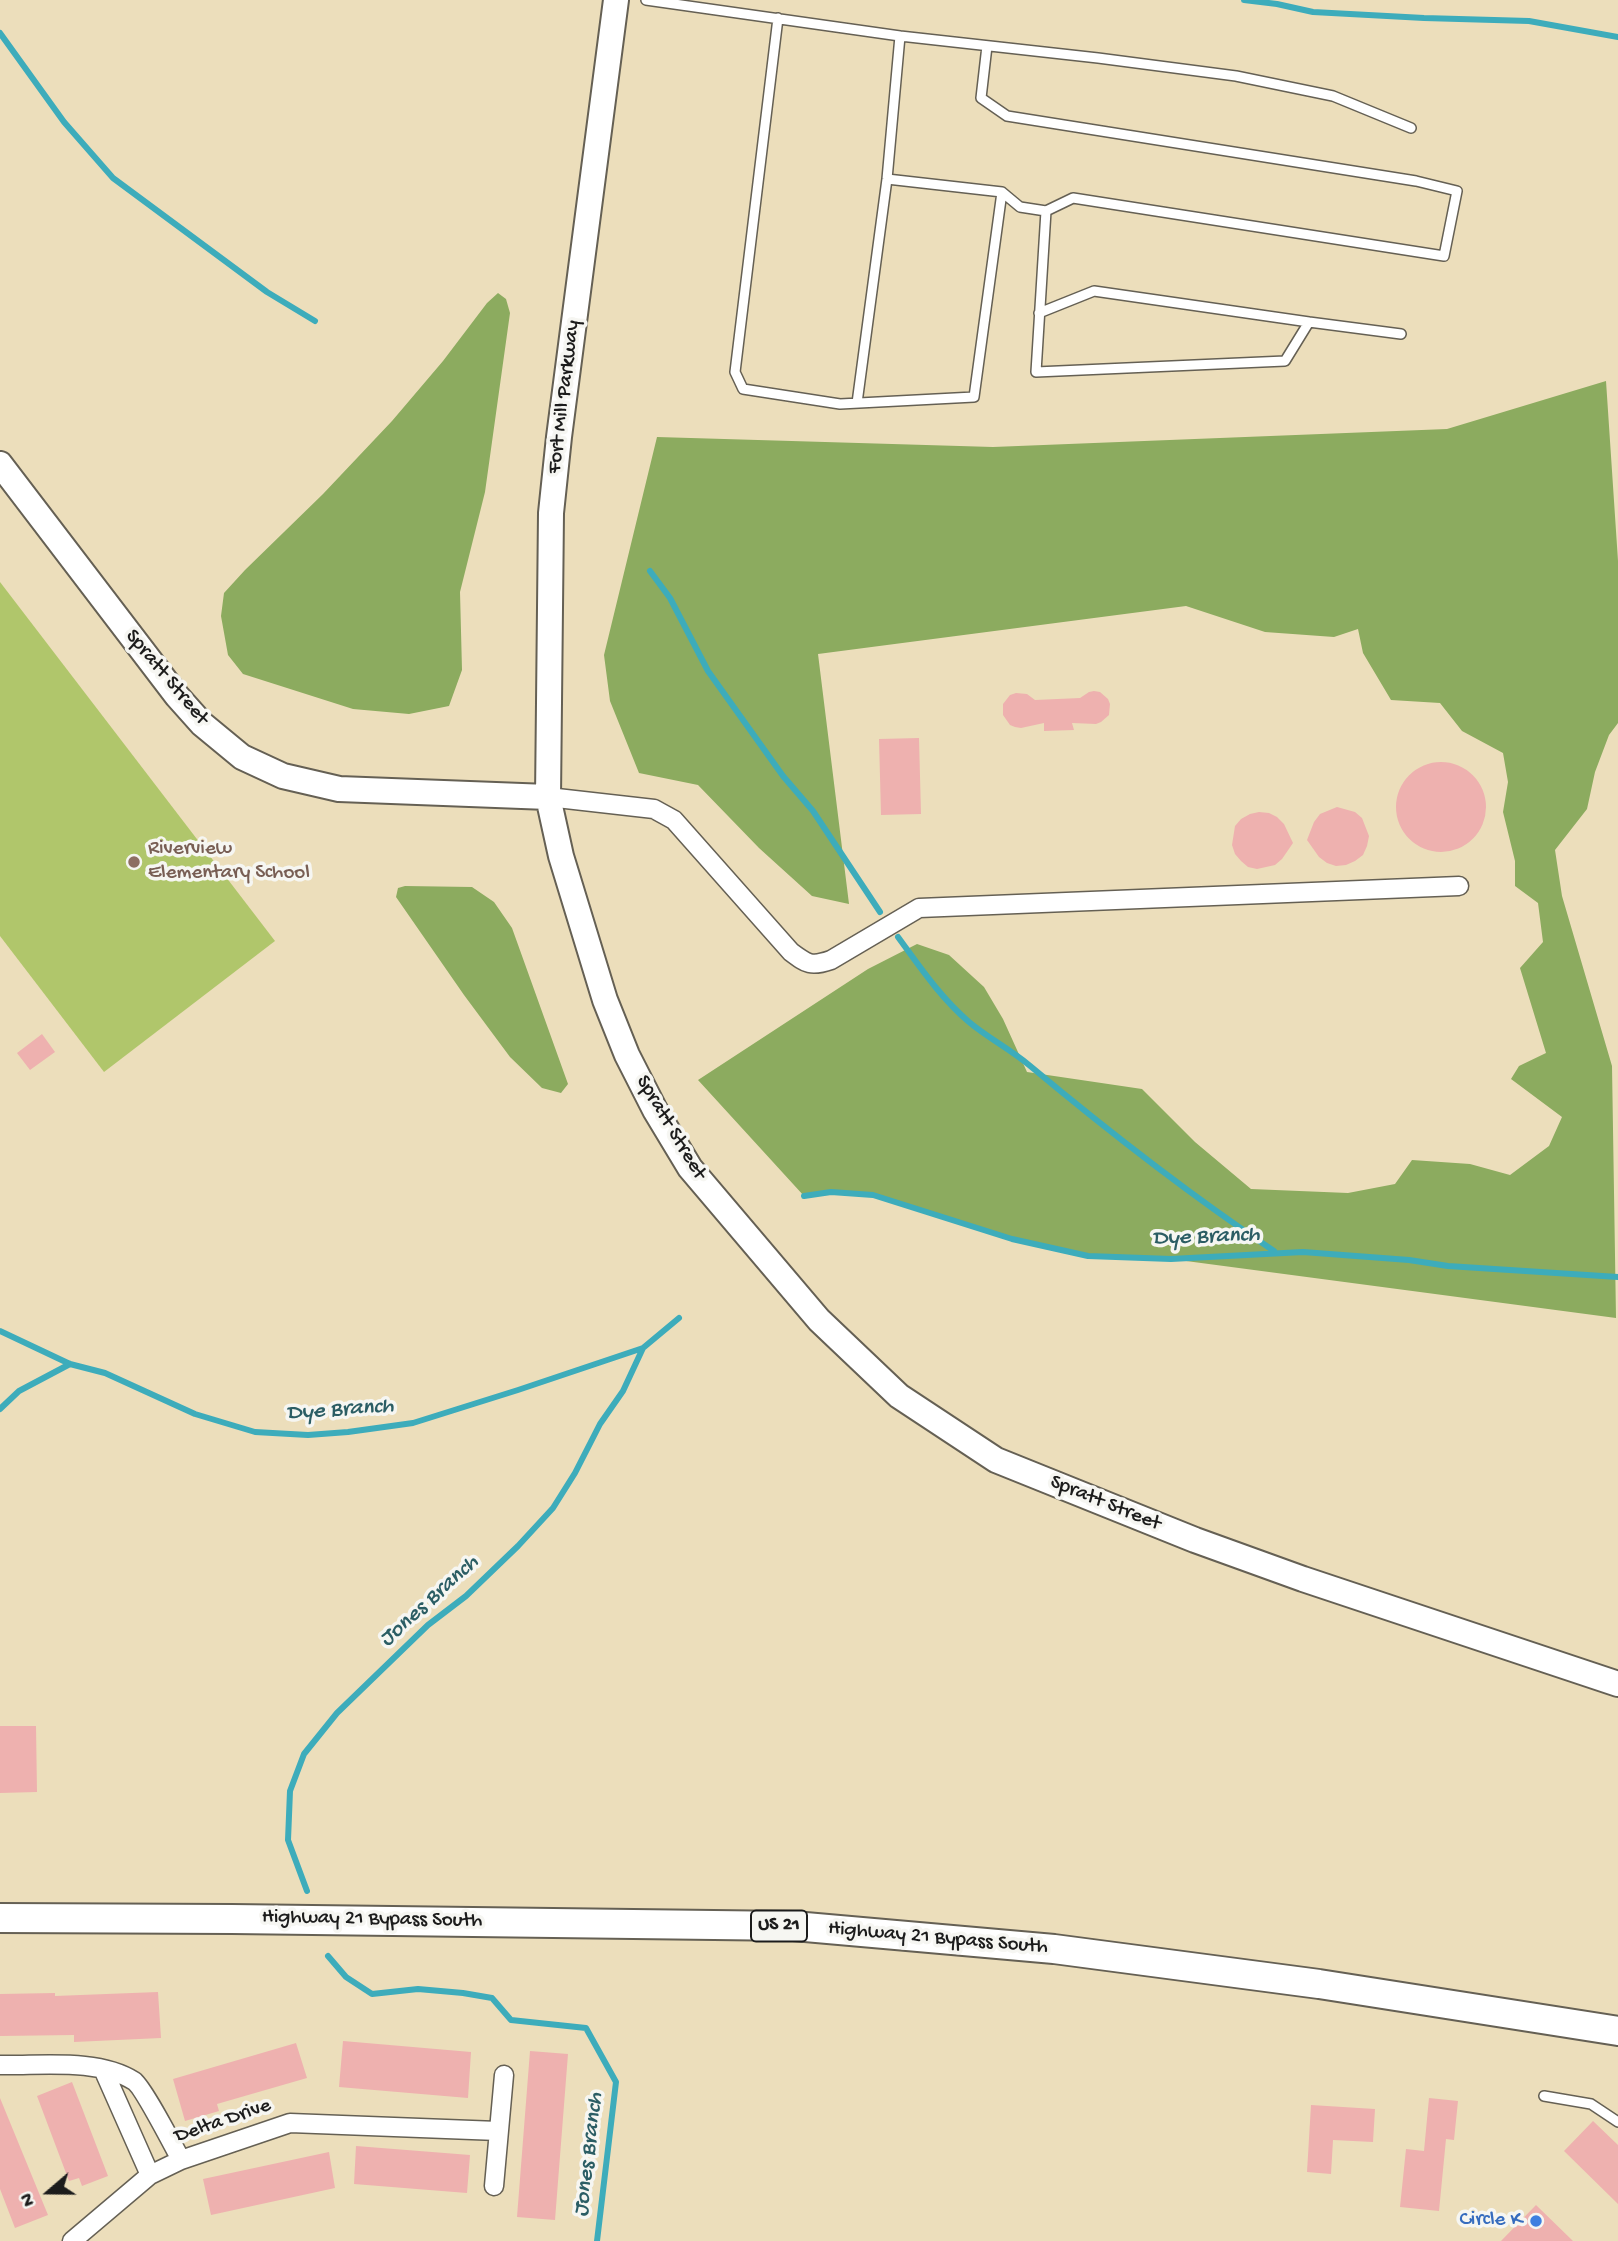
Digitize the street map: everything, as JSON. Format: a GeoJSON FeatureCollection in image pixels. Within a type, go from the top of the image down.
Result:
{"type":"FeatureCollection","features":[{"type":"Feature","properties":{"kind":"main road","name":"Fort Mill Parkway"},"geometry":{"type":"LineString","coordinates":[[548,797],[551,513],[560,424],[616,0]]}},
{"type":"Feature","properties":{"kind":"main road","name":"Spratt Street"},"geometry":{"type":"LineString","coordinates":[[0,464],[177,696],[202,724],[242,757],[283,776],[340,789],[548,797],[561,856],[606,1000],[627,1055],[656,1111],[690,1168],[736,1224],[818,1320],[899,1396],[996,1460],[1043,1480],[1303,1579],[1618,1684]]}},
{"type":"Feature","properties":{"kind":"main road","name":"Highway 21 Bypass South"},"geometry":{"type":"LineString","coordinates":[[0,1918],[794,1926],[1067,1951],[1319,1983],[1618,2031]]}},
{"type":"Feature","properties":{"kind":"street"},"geometry":{"type":"LineString","coordinates":[[548,797],[654,809],[674,820],[792,952],[807,964],[820,964],[831,960],[919,908],[1459,886]]}},
{"type":"Feature","properties":{"kind":"street"},"geometry":{"type":"LineString","coordinates":[[0,2065],[82,2066],[103,2069],[136,2082],[181,2160]]}},
{"type":"Feature","properties":{"kind":"street"},"geometry":{"type":"LineString","coordinates":[[103,2069],[150,2175]]}},
{"type":"Feature","properties":{"kind":"street"},"geometry":{"type":"LineString","coordinates":[[494,2186],[504,2075]]}},
{"type":"Feature","properties":{"kind":"street","name":"Delta Drive"},"geometry":{"type":"LineString","coordinates":[[72,2241],[150,2175],[181,2160],[290,2123],[498,2131]]}},
{"type":"Feature","properties":{"kind":"lane"},"geometry":{"type":"LineString","coordinates":[[646,0],[900,36],[1236,76],[1333,96],[1411,128]]}},
{"type":"Feature","properties":{"kind":"lane"},"geometry":{"type":"LineString","coordinates":[[779,18],[735,372],[743,389],[840,404],[974,397],[1002,192]]}},
{"type":"Feature","properties":{"kind":"lane"},"geometry":{"type":"LineString","coordinates":[[857,403],[887,179],[900,36]]}},
{"type":"Feature","properties":{"kind":"lane"},"geometry":{"type":"LineString","coordinates":[[887,179],[1002,192],[1020,207],[1046,211],[1073,198],[1444,256],[1457,191],[1416,181],[1007,116],[981,98],[987,46]]}},
{"type":"Feature","properties":{"kind":"lane"},"geometry":{"type":"LineString","coordinates":[[1046,211],[1036,372],[1285,361],[1309,322]]}},
{"type":"Feature","properties":{"kind":"lane"},"geometry":{"type":"LineString","coordinates":[[1039,313],[1094,291],[1401,334]]}},
{"type":"Feature","properties":{"kind":"lane"},"geometry":{"type":"LineString","coordinates":[[1544,2096],[1591,2104],[1618,2122]]}},
{"type":"Feature","properties":{"kind":"green space"},"geometry":{"type":"Polygon","coordinates":[[[498,293],[506,299],[510,313],[485,492],[460,592],[462,670],[449,706],[409,714],[353,709],[243,674],[228,655],[221,616],[224,593],[392,421],[498,293]]]}},
{"type":"Feature","properties":{"kind":"green space"},"geometry":{"type":"Polygon","coordinates":[[[1606,381],[1618,561],[1618,723],[1609,735],[1595,772],[1587,809],[1555,850],[1562,896],[1612,1066],[1616,1318],[1171,1259],[1088,1256],[1012,1239],[873,1195],[831,1192],[804,1196],[698,1080],[868,969],[917,944],[949,955],[984,987],[1003,1019],[1027,1072],[1142,1089],[1195,1142],[1251,1189],[1348,1193],[1395,1184],[1412,1160],[1470,1164],[1510,1175],[1549,1146],[1562,1117],[1511,1079],[1519,1066],[1546,1053],[1520,968],[1543,942],[1538,903],[1515,886],[1515,861],[1503,812],[1508,782],[1503,753],[1462,731],[1440,703],[1391,700],[1363,653],[1358,629],[1334,637],[1265,632],[1186,606],[818,654],[849,904],[812,896],[759,848],[698,785],[639,773],[610,701],[604,655],[657,437],[993,447],[1447,429],[1606,381]]]}},
{"type":"Feature","properties":{"kind":"green space"},"geometry":{"type":"Polygon","coordinates":[[[0,582],[275,941],[104,1072],[0,936],[0,582]]]}},
{"type":"Feature","properties":{"kind":"green space"},"geometry":{"type":"Polygon","coordinates":[[[472,887],[494,902],[512,928],[568,1084],[561,1093],[542,1088],[510,1057],[396,897],[398,888],[472,887]]]}},
{"type":"Feature","properties":{"kind":"building"},"geometry":{"type":"Polygon","coordinates":[[[1094,691],[1100,692],[1108,699],[1109,715],[1096,724],[1072,723],[1074,730],[1044,731],[1044,723],[1015,727],[1010,725],[1003,715],[1003,704],[1010,695],[1016,693],[1027,694],[1035,700],[1080,698],[1094,691]]]}},
{"type":"Feature","properties":{"kind":"building"},"geometry":{"type":"Polygon","coordinates":[[[919,738],[921,814],[881,815],[879,739],[919,738]]]}},
{"type":"Feature","properties":{"kind":"building"},"geometry":{"type":"Polygon","coordinates":[[[1441,762],[1458,765],[1473,775],[1483,790],[1486,807],[1483,824],[1473,839],[1458,849],[1441,852],[1424,849],[1409,839],[1399,824],[1396,807],[1399,790],[1409,775],[1424,765],[1441,762]]]}},
{"type":"Feature","properties":{"kind":"building"},"geometry":{"type":"Polygon","coordinates":[[[1337,807],[1355,812],[1362,818],[1369,836],[1363,855],[1346,865],[1336,866],[1319,857],[1307,840],[1320,814],[1337,807]]]}},
{"type":"Feature","properties":{"kind":"building"},"geometry":{"type":"Polygon","coordinates":[[[1259,812],[1277,817],[1284,824],[1293,843],[1275,865],[1257,869],[1248,867],[1241,861],[1232,845],[1235,826],[1241,819],[1259,812]]]}},
{"type":"Feature","properties":{"kind":"building"},"geometry":{"type":"Polygon","coordinates":[[[42,1034],[55,1052],[30,1070],[17,1053],[42,1034]]]}},
{"type":"Feature","properties":{"kind":"building"},"geometry":{"type":"Polygon","coordinates":[[[0,1726],[36,1726],[37,1792],[0,1793],[0,1726]]]}},
{"type":"Feature","properties":{"kind":"building"},"geometry":{"type":"Polygon","coordinates":[[[158,1992],[161,2038],[74,2042],[74,2035],[0,2036],[0,1994],[55,1993],[55,1996],[158,1992]]]}},
{"type":"Feature","properties":{"kind":"building"},"geometry":{"type":"Polygon","coordinates":[[[343,2041],[471,2052],[468,2098],[339,2087],[343,2041]]]}},
{"type":"Feature","properties":{"kind":"building"},"geometry":{"type":"Polygon","coordinates":[[[296,2043],[307,2078],[217,2104],[219,2111],[185,2121],[173,2079],[296,2043]]]}},
{"type":"Feature","properties":{"kind":"building"},"geometry":{"type":"Polygon","coordinates":[[[530,2051],[568,2054],[555,2220],[517,2217],[530,2051]]]}},
{"type":"Feature","properties":{"kind":"building"},"geometry":{"type":"Polygon","coordinates":[[[72,2082],[108,2176],[82,2186],[79,2178],[69,2181],[37,2096],[72,2082]]]}},
{"type":"Feature","properties":{"kind":"building"},"geometry":{"type":"Polygon","coordinates":[[[0,2098],[48,2215],[15,2228],[0,2189],[0,2098]]]}},
{"type":"Feature","properties":{"kind":"building"},"geometry":{"type":"Polygon","coordinates":[[[1429,2098],[1458,2101],[1454,2140],[1446,2139],[1439,2211],[1400,2207],[1406,2149],[1424,2151],[1429,2098]]]}},
{"type":"Feature","properties":{"kind":"building"},"geometry":{"type":"Polygon","coordinates":[[[1311,2105],[1375,2109],[1373,2142],[1333,2140],[1331,2174],[1307,2172],[1311,2105]]]}},
{"type":"Feature","properties":{"kind":"building"},"geometry":{"type":"Polygon","coordinates":[[[1593,2121],[1618,2145],[1618,2204],[1564,2151],[1593,2121]]]}},
{"type":"Feature","properties":{"kind":"building"},"geometry":{"type":"Polygon","coordinates":[[[356,2146],[470,2155],[467,2193],[354,2184],[356,2146]]]}},
{"type":"Feature","properties":{"kind":"building"},"geometry":{"type":"Polygon","coordinates":[[[329,2152],[335,2188],[211,2215],[203,2179],[329,2152]]]}},
{"type":"Feature","properties":{"kind":"building","name":"Circle K"},"geometry":{"type":"Polygon","coordinates":[[[1536,2205],[1573,2241],[1501,2241],[1536,2205]]]}},
{"type":"Feature","properties":{"kind":"waterway"},"geometry":{"type":"LineString","coordinates":[[1244,0],[1313,12],[1529,21],[1618,37]]}},
{"type":"Feature","properties":{"kind":"waterway"},"geometry":{"type":"LineString","coordinates":[[0,33],[64,122],[113,178],[267,292],[315,321]]}},
{"type":"Feature","properties":{"kind":"waterway"},"geometry":{"type":"LineString","coordinates":[[650,571],[670,598],[708,671],[783,776],[813,811],[880,912]]}},
{"type":"Feature","properties":{"kind":"waterway"},"geometry":{"type":"LineString","coordinates":[[898,937],[940,992],[969,1022],[1022,1059],[1180,1185],[1274,1251]]}},
{"type":"Feature","properties":{"kind":"waterway","name":"Dye Branch"},"geometry":{"type":"LineString","coordinates":[[804,1196],[831,1192],[873,1195],[1012,1239],[1088,1256],[1171,1259],[1303,1252],[1409,1260],[1448,1266],[1618,1277]]}},
{"type":"Feature","properties":{"kind":"waterway","name":"Dye Branch"},"geometry":{"type":"LineString","coordinates":[[0,1331],[70,1364],[105,1373],[195,1414],[255,1432],[308,1435],[413,1423],[518,1390],[643,1348],[679,1318]]}},
{"type":"Feature","properties":{"kind":"waterway","name":"Jones Branch"},"geometry":{"type":"LineString","coordinates":[[307,1891],[288,1840],[290,1791],[304,1754],[337,1713],[428,1625],[466,1596],[553,1508],[575,1473],[600,1424],[623,1391],[643,1348]]}},
{"type":"Feature","properties":{"kind":"waterway"},"geometry":{"type":"LineString","coordinates":[[0,1409],[19,1391],[70,1364]]}},
{"type":"Feature","properties":{"kind":"waterway","name":"Jones Branch"},"geometry":{"type":"LineString","coordinates":[[328,1956],[346,1977],[372,1994],[418,1989],[463,1993],[492,1998],[511,2020],[586,2028],[616,2082],[597,2241]]}},
{"type":"Feature","properties":{"kind":"place","name":"Riverview Elementary School"},"geometry":{"type":"Point","coordinates":[134,862]}},
{"type":"Feature","properties":{"kind":"place","name":"Circle K"},"geometry":{"type":"Point","coordinates":[1536,2221]}}]}
